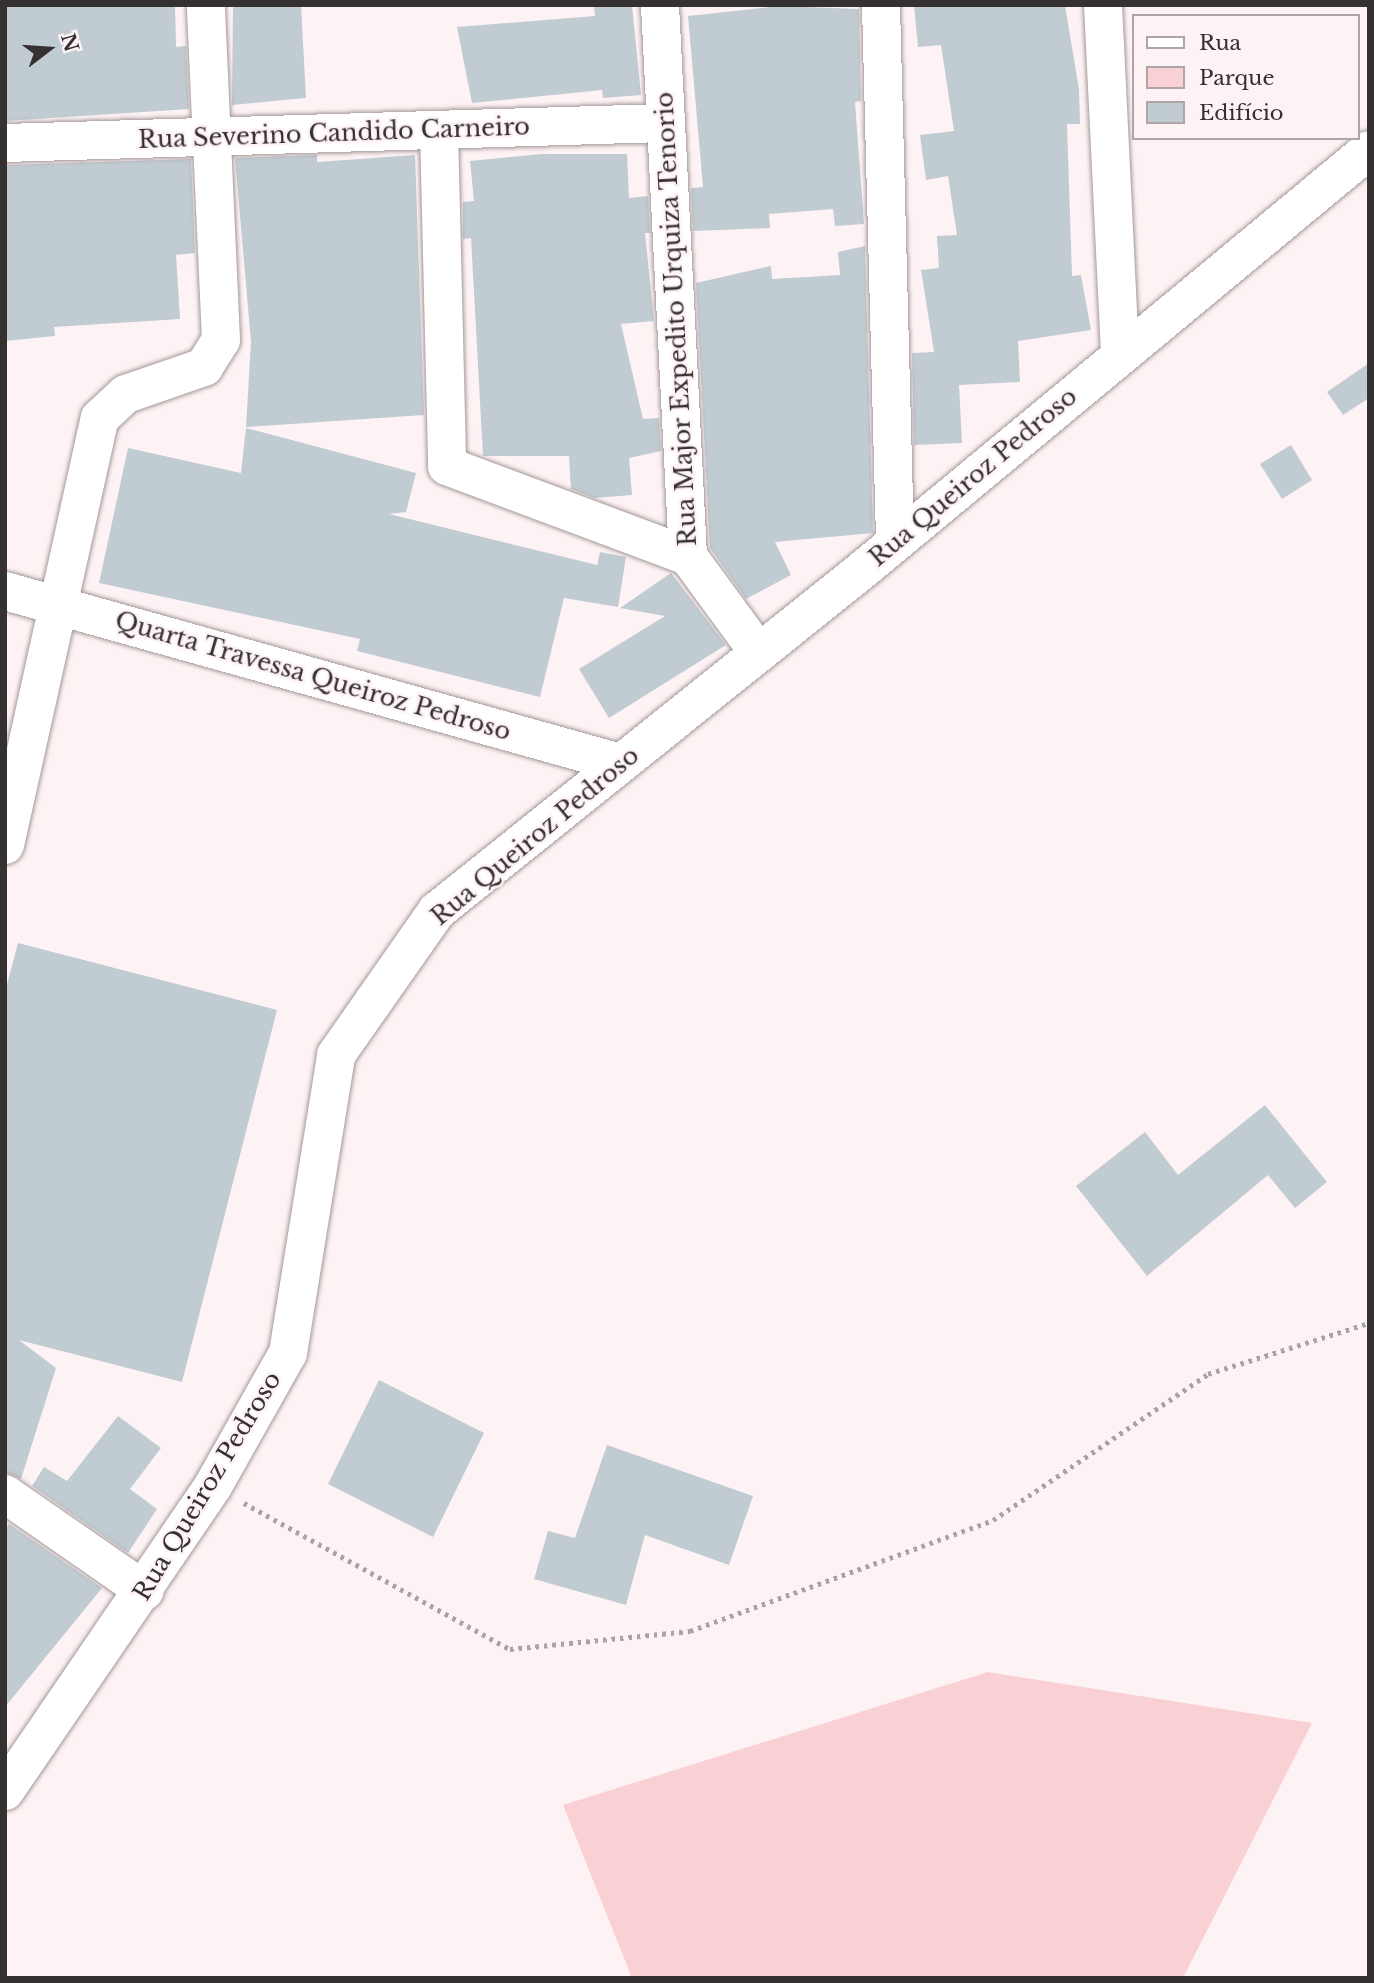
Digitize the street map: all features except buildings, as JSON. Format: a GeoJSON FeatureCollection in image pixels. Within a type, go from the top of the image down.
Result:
{"type":"FeatureCollection","features":[{"type":"Feature","properties":{"kind":"street"},"geometry":{"type":"LineString","coordinates":[[5,845],[63,606],[100,418],[126,394],[204,368],[221,340],[209,137],[206,5]]}},
{"type":"Feature","properties":{"kind":"street","name":"Rua Major Expedito Urquiza Tenorio"},"geometry":{"type":"LineString","coordinates":[[660,5],[663,123],[688,556],[759,653]]}},
{"type":"Feature","properties":{"kind":"street"},"geometry":{"type":"LineString","coordinates":[[881,5],[895,538]]}},
{"type":"Feature","properties":{"kind":"street"},"geometry":{"type":"LineString","coordinates":[[1103,5],[1120,353]]}},
{"type":"Feature","properties":{"kind":"street","name":"Rua Severino Candido Carneiro"},"geometry":{"type":"LineString","coordinates":[[5,142],[663,123]]}},
{"type":"Feature","properties":{"kind":"street"},"geometry":{"type":"LineString","coordinates":[[439,130],[447,466],[688,556]]}},
{"type":"Feature","properties":{"kind":"street","name":"Rua Queiroz Pedroso"},"geometry":{"type":"LineString","coordinates":[[5,1791],[145,1591],[213,1486],[288,1353],[338,1048],[437,911],[759,653],[895,538],[1369,150]]}},
{"type":"Feature","properties":{"kind":"street","name":"Quarta Travessa Queiroz Pedroso"},"geometry":{"type":"LineString","coordinates":[[5,591],[620,763]]}},
{"type":"Feature","properties":{"kind":"street"},"geometry":{"type":"LineString","coordinates":[[5,1494],[145,1591]]}},
{"type":"Feature","properties":{"kind":"path"},"geometry":{"type":"LineString","coordinates":[[213,1486],[510,1649],[690,1631],[993,1520],[1208,1374],[1369,1323]]}},
{"type":"Feature","properties":{"kind":"green space"},"geometry":{"type":"Polygon","coordinates":[[[988,1672],[1312,1723],[1183,1978],[632,1978],[563,1805],[988,1672]]]}}]}
